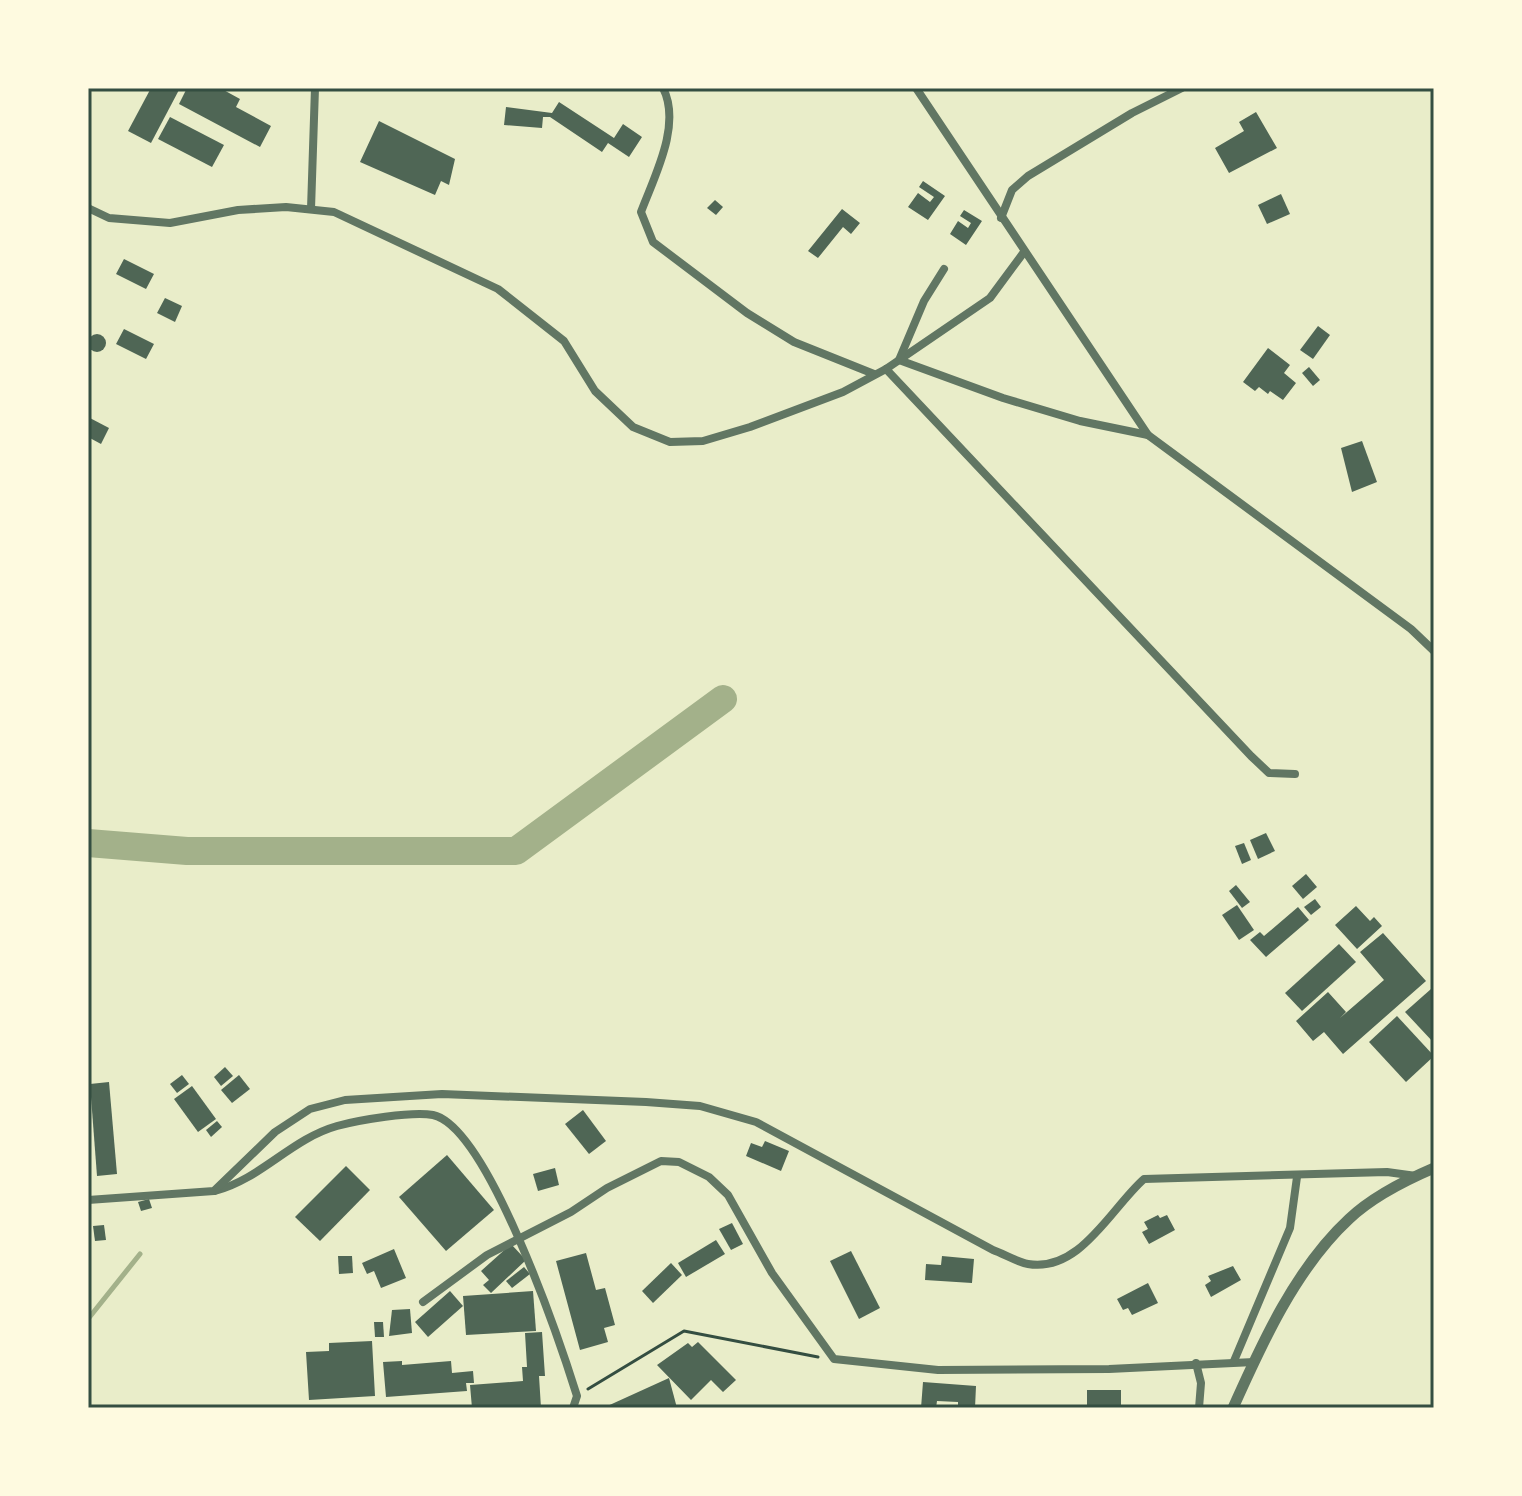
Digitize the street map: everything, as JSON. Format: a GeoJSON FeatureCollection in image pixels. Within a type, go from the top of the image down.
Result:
{"type":"FeatureCollection","features":[{"type":"Feature","properties":{"kind":"street"},"geometry":{"type":"LineString","coordinates":[[311,209],[315,88]]}},
{"type":"Feature","properties":{"kind":"street"},"geometry":{"type":"LineString","coordinates":[[663,88],[668,105],[668,131],[641,212],[653,242],[747,313],[794,342],[874,374]]}},
{"type":"Feature","properties":{"kind":"street"},"geometry":{"type":"LineString","coordinates":[[916,88],[1148,435],[1275,526],[1411,629],[1434,651]]}},
{"type":"Feature","properties":{"kind":"street"},"geometry":{"type":"LineString","coordinates":[[1001,218],[1012,190],[1028,176],[1182,88]]}},
{"type":"Feature","properties":{"kind":"street"},"geometry":{"type":"LineString","coordinates":[[88,208],[109,218],[170,223],[238,210],[311,209],[334,212],[498,289],[564,341],[595,391],[633,427],[670,442],[703,441],[750,427],[843,392],[886,369],[990,298],[1024,252]]}},
{"type":"Feature","properties":{"kind":"street"},"geometry":{"type":"LineString","coordinates":[[899,360],[924,301],[944,269]]}},
{"type":"Feature","properties":{"kind":"street"},"geometry":{"type":"LineString","coordinates":[[899,360],[1016,402],[1080,421],[1148,435]]}},
{"type":"Feature","properties":{"kind":"street"},"geometry":{"type":"LineString","coordinates":[[886,369],[1251,756],[1269,773],[1295,774]]}},
{"type":"Feature","properties":{"kind":"street"},"geometry":{"type":"LineString","coordinates":[[214,1191],[275,1132],[310,1109],[345,1100],[442,1094],[687,1105],[756,1122],[993,1250],[1028,1264],[1058,1262],[1077,1252],[1124,1197],[1144,1179],[1172,1176],[1297,1177],[1387,1172],[1416,1176]]}},
{"type":"Feature","properties":{"kind":"street"},"geometry":{"type":"LineString","coordinates":[[88,1200],[214,1191],[239,1185],[303,1140],[336,1126],[434,1115],[455,1127],[473,1149],[520,1237],[577,1396],[573,1408]]}},
{"type":"Feature","properties":{"kind":"street"},"geometry":{"type":"LineString","coordinates":[[423,1302],[487,1255],[661,1161],[679,1162],[709,1177],[728,1195],[772,1273],[834,1359],[938,1370],[1109,1369],[1254,1362]]}},
{"type":"Feature","properties":{"kind":"street"},"geometry":{"type":"LineString","coordinates":[[1233,1408],[1254,1362],[1303,1275],[1350,1218],[1434,1168]]}},
{"type":"Feature","properties":{"kind":"street"},"geometry":{"type":"LineString","coordinates":[[1234,1361],[1290,1228],[1297,1177]]}},
{"type":"Feature","properties":{"kind":"street"},"geometry":{"type":"LineString","coordinates":[[1196,1363],[1201,1383],[1199,1408]]}},
{"type":"Feature","properties":{"kind":"path"},"geometry":{"type":"LineString","coordinates":[[577,1396],[684,1331],[749,1346],[834,1359]]}},
{"type":"Feature","properties":{"kind":"building"},"geometry":{"type":"Polygon","coordinates":[[[151,88],[180,88],[151,143],[128,131],[151,88]]]}},
{"type":"Feature","properties":{"kind":"building"},"geometry":{"type":"Polygon","coordinates":[[[187,88],[220,88],[240,99],[236,107],[271,126],[260,147],[179,104],[187,88]]]}},
{"type":"Feature","properties":{"kind":"building"},"geometry":{"type":"Polygon","coordinates":[[[559,102],[614,138],[623,124],[642,137],[629,157],[608,143],[602,152],[550,117],[543,117],[542,128],[504,125],[506,107],[552,113],[559,102]]]}},
{"type":"Feature","properties":{"kind":"building"},"geometry":{"type":"Polygon","coordinates":[[[1256,112],[1277,148],[1229,173],[1215,148],[1244,131],[1239,122],[1256,112]]]}},
{"type":"Feature","properties":{"kind":"building"},"geometry":{"type":"Polygon","coordinates":[[[170,117],[224,145],[212,167],[158,139],[170,117]]]}},
{"type":"Feature","properties":{"kind":"building"},"geometry":{"type":"Polygon","coordinates":[[[379,121],[455,159],[449,185],[441,181],[435,195],[360,162],[379,121]]]}},
{"type":"Feature","properties":{"kind":"building"},"geometry":{"type":"Polygon","coordinates":[[[923,181],[945,196],[928,220],[908,207],[918,193],[930,202],[934,197],[919,187],[923,181]]]}},
{"type":"Feature","properties":{"kind":"building"},"geometry":{"type":"Polygon","coordinates":[[[1281,194],[1290,214],[1267,224],[1258,205],[1281,194]]]}},
{"type":"Feature","properties":{"kind":"building"},"geometry":{"type":"Polygon","coordinates":[[[715,200],[723,207],[716,215],[707,208],[715,200]]]}},
{"type":"Feature","properties":{"kind":"building"},"geometry":{"type":"Polygon","coordinates":[[[842,209],[860,223],[851,234],[843,227],[818,258],[808,251],[842,209]]]}},
{"type":"Feature","properties":{"kind":"building"},"geometry":{"type":"Polygon","coordinates":[[[964,210],[982,221],[966,245],[950,234],[958,221],[968,228],[971,223],[960,216],[964,210]]]}},
{"type":"Feature","properties":{"kind":"building"},"geometry":{"type":"Polygon","coordinates":[[[124,259],[154,274],[146,289],[116,274],[124,259]]]}},
{"type":"Feature","properties":{"kind":"building"},"geometry":{"type":"Polygon","coordinates":[[[165,298],[182,306],[175,322],[157,313],[165,298]]]}},
{"type":"Feature","properties":{"kind":"building"},"geometry":{"type":"Polygon","coordinates":[[[1318,326],[1330,335],[1313,359],[1300,350],[1318,326]]]}},
{"type":"Feature","properties":{"kind":"building"},"geometry":{"type":"Polygon","coordinates":[[[124,329],[154,344],[146,359],[116,344],[124,329]]]}},
{"type":"Feature","properties":{"kind":"building"},"geometry":{"type":"Polygon","coordinates":[[[93,334],[101,334],[106,343],[104,350],[93,352],[88,347],[88,339],[93,334]]]}},
{"type":"Feature","properties":{"kind":"building"},"geometry":{"type":"Polygon","coordinates":[[[1268,348],[1290,365],[1284,373],[1296,383],[1283,400],[1259,387],[1255,391],[1243,382],[1268,348]]]}},
{"type":"Feature","properties":{"kind":"building"},"geometry":{"type":"Polygon","coordinates":[[[1309,367],[1320,380],[1313,386],[1302,373],[1309,367]]]}},
{"type":"Feature","properties":{"kind":"building"},"geometry":{"type":"Polygon","coordinates":[[[88,417],[109,428],[101,444],[88,437],[88,417]]]}},
{"type":"Feature","properties":{"kind":"building"},"geometry":{"type":"Polygon","coordinates":[[[1362,441],[1377,482],[1352,492],[1341,448],[1362,441]]]}},
{"type":"Feature","properties":{"kind":"building"},"geometry":{"type":"Polygon","coordinates":[[[1266,833],[1275,851],[1258,859],[1250,840],[1266,833]]]}},
{"type":"Feature","properties":{"kind":"building"},"geometry":{"type":"Polygon","coordinates":[[[1244,843],[1251,860],[1242,864],[1235,846],[1244,843]]]}},
{"type":"Feature","properties":{"kind":"building"},"geometry":{"type":"Polygon","coordinates":[[[1306,874],[1317,887],[1303,899],[1292,886],[1306,874]]]}},
{"type":"Feature","properties":{"kind":"building"},"geometry":{"type":"Polygon","coordinates":[[[1236,885],[1250,902],[1242,908],[1229,891],[1236,885]]]}},
{"type":"Feature","properties":{"kind":"building"},"geometry":{"type":"Polygon","coordinates":[[[1315,899],[1321,907],[1311,915],[1304,907],[1315,899]]]}},
{"type":"Feature","properties":{"kind":"building"},"geometry":{"type":"Polygon","coordinates":[[[1237,905],[1254,930],[1239,940],[1222,915],[1237,905]]]}},
{"type":"Feature","properties":{"kind":"building"},"geometry":{"type":"Polygon","coordinates":[[[1356,906],[1370,921],[1374,917],[1382,926],[1357,949],[1335,925],[1356,906]]]}},
{"type":"Feature","properties":{"kind":"building"},"geometry":{"type":"Polygon","coordinates":[[[1298,907],[1309,920],[1266,957],[1250,940],[1260,932],[1264,936],[1298,907]]]}},
{"type":"Feature","properties":{"kind":"building"},"geometry":{"type":"Polygon","coordinates":[[[1383,933],[1426,981],[1343,1054],[1324,1032],[1313,1041],[1296,1021],[1328,992],[1346,1012],[1340,1018],[1384,980],[1360,952],[1383,933]]]}},
{"type":"Feature","properties":{"kind":"building"},"geometry":{"type":"Polygon","coordinates":[[[1339,944],[1356,962],[1302,1011],[1285,993],[1339,944]]]}},
{"type":"Feature","properties":{"kind":"building"},"geometry":{"type":"Polygon","coordinates":[[[1431,989],[1434,992],[1434,1043],[1405,1012],[1431,989]]]}},
{"type":"Feature","properties":{"kind":"building"},"geometry":{"type":"Polygon","coordinates":[[[1397,1016],[1434,1056],[1406,1082],[1369,1042],[1397,1016]]]}},
{"type":"Feature","properties":{"kind":"building"},"geometry":{"type":"Polygon","coordinates":[[[225,1067],[233,1076],[221,1086],[214,1077],[225,1067]]]}},
{"type":"Feature","properties":{"kind":"building"},"geometry":{"type":"Polygon","coordinates":[[[182,1075],[189,1084],[177,1093],[170,1084],[182,1075]]]}},
{"type":"Feature","properties":{"kind":"building"},"geometry":{"type":"Polygon","coordinates":[[[239,1075],[250,1089],[232,1103],[221,1090],[239,1075]]]}},
{"type":"Feature","properties":{"kind":"building"},"geometry":{"type":"Polygon","coordinates":[[[109,1082],[117,1174],[97,1176],[90,1084],[109,1082]]]}},
{"type":"Feature","properties":{"kind":"building"},"geometry":{"type":"Polygon","coordinates":[[[192,1086],[216,1119],[198,1132],[174,1099],[192,1086]]]}},
{"type":"Feature","properties":{"kind":"building"},"geometry":{"type":"Polygon","coordinates":[[[583,1110],[606,1141],[589,1154],[565,1124],[583,1110]]]}},
{"type":"Feature","properties":{"kind":"building"},"geometry":{"type":"Polygon","coordinates":[[[217,1121],[222,1127],[211,1137],[206,1130],[217,1121]]]}},
{"type":"Feature","properties":{"kind":"building"},"geometry":{"type":"Polygon","coordinates":[[[765,1141],[789,1151],[781,1171],[746,1156],[751,1143],[762,1147],[765,1141]]]}},
{"type":"Feature","properties":{"kind":"building"},"geometry":{"type":"Polygon","coordinates":[[[447,1155],[494,1210],[446,1251],[399,1197],[447,1155]]]}},
{"type":"Feature","properties":{"kind":"building"},"geometry":{"type":"Polygon","coordinates":[[[346,1166],[370,1190],[320,1241],[295,1217],[346,1166]]]}},
{"type":"Feature","properties":{"kind":"building"},"geometry":{"type":"Polygon","coordinates":[[[555,1168],[559,1185],[538,1191],[533,1174],[555,1168]]]}},
{"type":"Feature","properties":{"kind":"building"},"geometry":{"type":"Polygon","coordinates":[[[149,1199],[152,1208],[141,1211],[138,1202],[149,1199]]]}},
{"type":"Feature","properties":{"kind":"building"},"geometry":{"type":"Polygon","coordinates":[[[1158,1215],[1160,1218],[1167,1215],[1175,1230],[1149,1244],[1142,1232],[1148,1229],[1144,1222],[1158,1215]]]}},
{"type":"Feature","properties":{"kind":"building"},"geometry":{"type":"Polygon","coordinates":[[[732,1223],[743,1244],[731,1250],[719,1229],[732,1223]]]}},
{"type":"Feature","properties":{"kind":"building"},"geometry":{"type":"Polygon","coordinates":[[[104,1225],[106,1240],[95,1241],[93,1226],[104,1225]]]}},
{"type":"Feature","properties":{"kind":"building"},"geometry":{"type":"Polygon","coordinates":[[[716,1240],[725,1254],[686,1277],[678,1263],[716,1240]]]}},
{"type":"Feature","properties":{"kind":"building"},"geometry":{"type":"Polygon","coordinates":[[[511,1244],[526,1260],[491,1293],[483,1285],[489,1280],[481,1271],[511,1244]]]}},
{"type":"Feature","properties":{"kind":"building"},"geometry":{"type":"Polygon","coordinates":[[[394,1249],[406,1278],[381,1288],[374,1271],[367,1274],[362,1263],[394,1249]]]}},
{"type":"Feature","properties":{"kind":"building"},"geometry":{"type":"Polygon","coordinates":[[[851,1251],[880,1308],[859,1319],[830,1261],[851,1251]]]}},
{"type":"Feature","properties":{"kind":"building"},"geometry":{"type":"Polygon","coordinates":[[[586,1253],[596,1290],[605,1288],[615,1325],[604,1328],[608,1342],[580,1350],[556,1261],[586,1253]]]}},
{"type":"Feature","properties":{"kind":"building"},"geometry":{"type":"Polygon","coordinates":[[[338,1256],[352,1256],[353,1273],[339,1274],[338,1256]]]}},
{"type":"Feature","properties":{"kind":"building"},"geometry":{"type":"Polygon","coordinates":[[[942,1256],[974,1259],[972,1283],[925,1280],[926,1264],[941,1265],[942,1256]]]}},
{"type":"Feature","properties":{"kind":"building"},"geometry":{"type":"Polygon","coordinates":[[[671,1263],[682,1275],[653,1303],[642,1291],[671,1263]]]}},
{"type":"Feature","properties":{"kind":"building"},"geometry":{"type":"Polygon","coordinates":[[[1233,1266],[1241,1280],[1211,1297],[1205,1285],[1211,1281],[1208,1276],[1233,1266]]]}},
{"type":"Feature","properties":{"kind":"building"},"geometry":{"type":"Polygon","coordinates":[[[524,1267],[530,1274],[512,1288],[506,1281],[524,1267]]]}},
{"type":"Feature","properties":{"kind":"building"},"geometry":{"type":"Polygon","coordinates":[[[1148,1283],[1158,1303],[1132,1315],[1128,1308],[1123,1310],[1117,1299],[1148,1283]]]}},
{"type":"Feature","properties":{"kind":"building"},"geometry":{"type":"Polygon","coordinates":[[[450,1291],[463,1306],[428,1337],[415,1322],[450,1291]]]}},
{"type":"Feature","properties":{"kind":"building"},"geometry":{"type":"Polygon","coordinates":[[[533,1291],[536,1331],[466,1335],[463,1296],[533,1291]]]}},
{"type":"Feature","properties":{"kind":"building"},"geometry":{"type":"Polygon","coordinates":[[[410,1309],[412,1333],[389,1336],[392,1310],[410,1309]]]}},
{"type":"Feature","properties":{"kind":"building"},"geometry":{"type":"Polygon","coordinates":[[[374,1322],[383,1322],[384,1337],[375,1337],[374,1322]]]}},
{"type":"Feature","properties":{"kind":"building"},"geometry":{"type":"Polygon","coordinates":[[[542,1332],[545,1376],[539,1376],[541,1408],[472,1408],[470,1385],[523,1381],[522,1367],[527,1367],[525,1333],[542,1332]]]}},
{"type":"Feature","properties":{"kind":"building"},"geometry":{"type":"Polygon","coordinates":[[[372,1341],[375,1396],[309,1400],[306,1352],[329,1351],[329,1343],[372,1341]]]}},
{"type":"Feature","properties":{"kind":"building"},"geometry":{"type":"Polygon","coordinates":[[[698,1342],[736,1380],[723,1392],[711,1380],[691,1400],[657,1365],[688,1343],[692,1347],[698,1342]]]}},
{"type":"Feature","properties":{"kind":"building"},"geometry":{"type":"Polygon","coordinates":[[[402,1361],[402,1365],[451,1361],[452,1373],[473,1371],[474,1383],[466,1383],[467,1391],[386,1397],[383,1362],[402,1361]]]}},
{"type":"Feature","properties":{"kind":"building"},"geometry":{"type":"Polygon","coordinates":[[[669,1378],[677,1408],[603,1408],[669,1378]]]}},
{"type":"Feature","properties":{"kind":"building"},"geometry":{"type":"Polygon","coordinates":[[[923,1382],[976,1386],[975,1408],[958,1408],[958,1402],[937,1401],[936,1408],[921,1408],[923,1382]]]}},
{"type":"Feature","properties":{"kind":"building"},"geometry":{"type":"Polygon","coordinates":[[[1087,1390],[1121,1390],[1121,1408],[1087,1408],[1087,1390]]]}},
{"type":"Feature","properties":{"kind":"waterway"},"geometry":{"type":"LineString","coordinates":[[88,843],[187,851],[516,851],[723,699]]}},
{"type":"Feature","properties":{"kind":"waterway"},"geometry":{"type":"LineString","coordinates":[[88,1319],[140,1254]]}}]}
